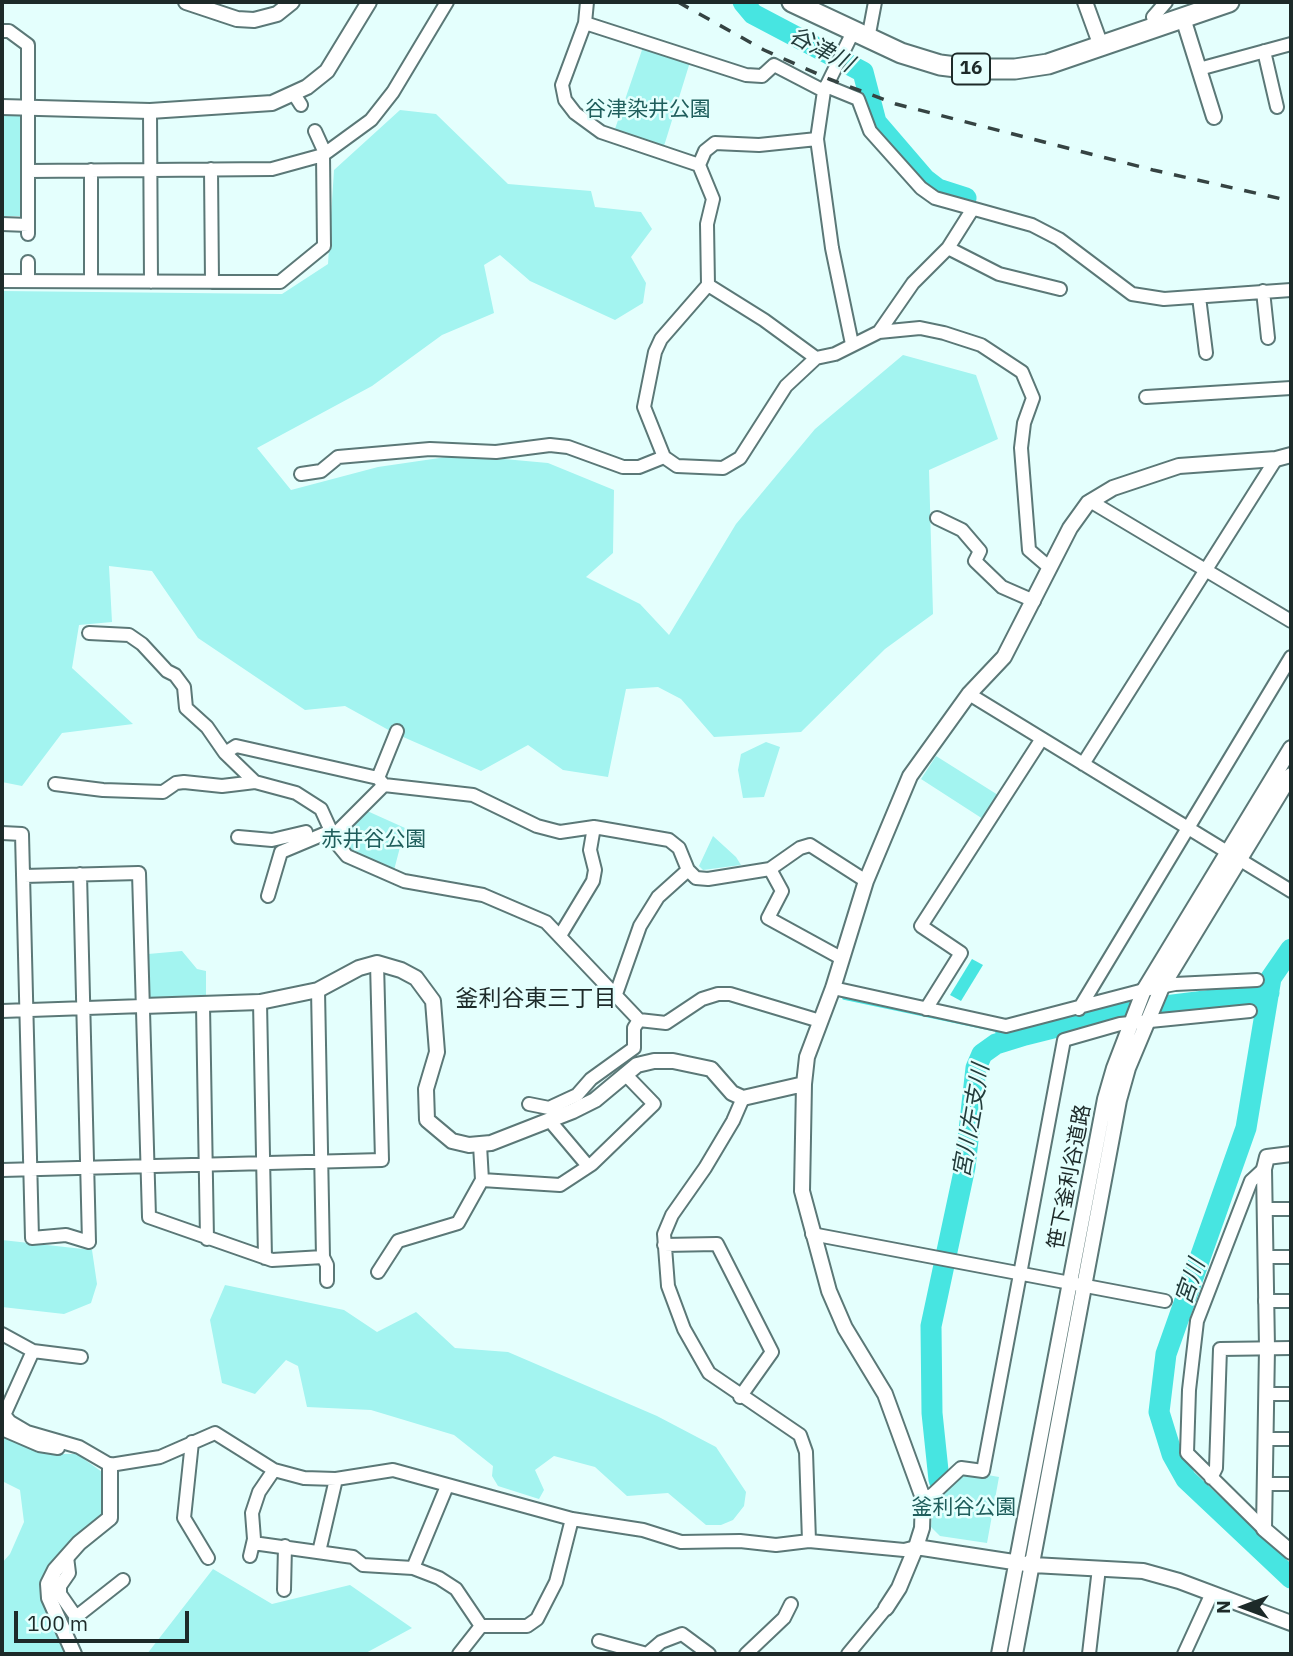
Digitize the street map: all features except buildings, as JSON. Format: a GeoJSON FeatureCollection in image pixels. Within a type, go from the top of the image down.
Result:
{"type":"FeatureCollection","features":[{"type":"Feature","properties":{"kind":"highway","name":"16"},"geometry":{"type":"LineString","coordinates":[[793,2],[860,35],[923,61],[972,69],[1032,67],[1229,2]]}},
{"type":"Feature","properties":{"kind":"street"},"geometry":{"type":"LineString","coordinates":[[186,2],[237,19],[254,20],[278,14],[292,2]]}},
{"type":"Feature","properties":{"kind":"street"},"geometry":{"type":"LineString","coordinates":[[2,107],[150,111],[245,106],[298,99],[327,71],[369,2]]}},
{"type":"Feature","properties":{"kind":"street"},"geometry":{"type":"LineString","coordinates":[[28,171],[272,169],[324,154],[371,120],[386,101],[447,2]]}},
{"type":"Feature","properties":{"kind":"street"},"geometry":{"type":"LineString","coordinates":[[587,2],[585,23],[562,85],[565,100],[575,113],[601,132],[699,165]]}},
{"type":"Feature","properties":{"kind":"street"},"geometry":{"type":"LineString","coordinates":[[852,344],[832,248],[817,139],[825,88],[842,54],[860,35],[875,2]]}},
{"type":"Feature","properties":{"kind":"street"},"geometry":{"type":"LineString","coordinates":[[1085,2],[1101,46]]}},
{"type":"Feature","properties":{"kind":"street"},"geometry":{"type":"LineString","coordinates":[[1156,27],[1153,17],[1166,2]]}},
{"type":"Feature","properties":{"kind":"street"},"geometry":{"type":"LineString","coordinates":[[1183,18],[1214,117]]}},
{"type":"Feature","properties":{"kind":"street"},"geometry":{"type":"LineString","coordinates":[[585,23],[746,75],[762,76],[774,65],[825,88],[858,99],[870,131],[921,188],[946,204],[1010,218],[1049,234],[1132,294],[1151,299],[1291,290]]}},
{"type":"Feature","properties":{"kind":"street"},"geometry":{"type":"LineString","coordinates":[[2,31],[9,31],[28,45],[28,230],[2,224]]}},
{"type":"Feature","properties":{"kind":"street"},"geometry":{"type":"LineString","coordinates":[[1199,69],[1291,44]]}},
{"type":"Feature","properties":{"kind":"street"},"geometry":{"type":"LineString","coordinates":[[1264,51],[1277,107]]}},
{"type":"Feature","properties":{"kind":"street"},"geometry":{"type":"LineString","coordinates":[[150,111],[151,282]]}},
{"type":"Feature","properties":{"kind":"street"},"geometry":{"type":"LineString","coordinates":[[2,281],[280,282],[324,246],[324,154],[315,131]]}},
{"type":"Feature","properties":{"kind":"street"},"geometry":{"type":"LineString","coordinates":[[817,139],[759,145],[715,143],[705,151],[699,165],[713,199],[707,223],[708,285],[660,339],[644,407],[664,457],[677,466],[723,468],[740,458],[786,386],[816,358],[835,354],[879,332],[920,328],[944,333],[981,345],[1022,372],[1033,398],[1024,422],[1021,448],[1029,550],[1050,568]]}},
{"type":"Feature","properties":{"kind":"street"},"geometry":{"type":"LineString","coordinates":[[211,169],[212,282]]}},
{"type":"Feature","properties":{"kind":"street"},"geometry":{"type":"LineString","coordinates":[[91,170],[91,281]]}},
{"type":"Feature","properties":{"kind":"street"},"geometry":{"type":"LineString","coordinates":[[879,332],[913,283],[948,248],[972,210]]}},
{"type":"Feature","properties":{"kind":"street"},"geometry":{"type":"LineString","coordinates":[[948,248],[999,274],[1060,289]]}},
{"type":"Feature","properties":{"kind":"street"},"geometry":{"type":"LineString","coordinates":[[28,262],[29,281]]}},
{"type":"Feature","properties":{"kind":"street"},"geometry":{"type":"LineString","coordinates":[[708,285],[764,320],[816,358]]}},
{"type":"Feature","properties":{"kind":"street"},"geometry":{"type":"LineString","coordinates":[[1263,291],[1268,338]]}},
{"type":"Feature","properties":{"kind":"street"},"geometry":{"type":"LineString","coordinates":[[1199,297],[1206,352]]}},
{"type":"Feature","properties":{"kind":"street"},"geometry":{"type":"LineString","coordinates":[[1146,397],[1291,388]]}},
{"type":"Feature","properties":{"kind":"street"},"geometry":{"type":"LineString","coordinates":[[302,474],[321,471],[338,457],[430,449],[496,452],[550,445],[568,447],[623,467],[639,467],[664,457]]}},
{"type":"Feature","properties":{"kind":"street"},"geometry":{"type":"LineString","coordinates":[[848,1654],[899,1588],[922,1528],[923,1498],[885,1394],[845,1328],[812,1234],[802,1191],[807,1058],[833,988],[866,881],[910,776],[969,694],[1004,657],[1070,528],[1090,501],[1131,481],[1179,466],[1276,459],[1291,454]]}},
{"type":"Feature","properties":{"kind":"street"},"geometry":{"type":"LineString","coordinates":[[1083,764],[1276,459]]}},
{"type":"Feature","properties":{"kind":"street"},"geometry":{"type":"LineString","coordinates":[[1090,501],[1291,621]]}},
{"type":"Feature","properties":{"kind":"street"},"geometry":{"type":"LineString","coordinates":[[937,518],[962,530],[980,551],[975,561],[1002,587],[1034,601]]}},
{"type":"Feature","properties":{"kind":"street"},"geometry":{"type":"LineString","coordinates":[[89,633],[129,635],[142,644],[184,687],[186,708],[208,727],[225,753],[255,782]]}},
{"type":"Feature","properties":{"kind":"street"},"geometry":{"type":"LineString","coordinates":[[1079,1009],[1291,657]]}},
{"type":"Feature","properties":{"kind":"street"},"geometry":{"type":"LineString","coordinates":[[969,694],[1291,891]]}},
{"type":"Feature","properties":{"kind":"street"},"geometry":{"type":"LineString","coordinates":[[268,896],[281,852],[331,830],[381,782],[397,731]]}},
{"type":"Feature","properties":{"kind":"street"},"geometry":{"type":"LineString","coordinates":[[926,1009],[961,953],[921,926],[1041,740]]}},
{"type":"Feature","properties":{"kind":"street"},"geometry":{"type":"LineString","coordinates":[[225,753],[236,746],[381,782],[472,794],[537,826],[560,832],[594,827],[669,840],[679,848],[688,870],[696,877],[708,879],[770,869],[800,848],[810,845],[866,881]]}},
{"type":"Feature","properties":{"kind":"street","name":"笹下釜利谷道路"},"geometry":{"type":"LineString","coordinates":[[999,1654],[1119,1100],[1162,987],[1291,748]]}},
{"type":"Feature","properties":{"kind":"street","name":"笹下釜利谷道路"},"geometry":{"type":"LineString","coordinates":[[1015,1654],[1034,1565],[1105,1099],[1144,990],[1291,775]]}},
{"type":"Feature","properties":{"kind":"street"},"geometry":{"type":"LineString","coordinates":[[55,784],[103,790],[163,792],[176,783],[184,782],[222,786],[255,782],[309,800],[321,809],[348,856],[386,874],[424,886],[451,887],[483,895],[516,906],[546,922],[561,934],[639,1020],[666,1023],[702,999],[718,994],[730,994],[820,1021]]}},
{"type":"Feature","properties":{"kind":"street"},"geometry":{"type":"LineString","coordinates":[[561,934],[593,881],[595,870],[590,850],[594,827]]}},
{"type":"Feature","properties":{"kind":"street"},"geometry":{"type":"LineString","coordinates":[[238,837],[272,840],[331,830]]}},
{"type":"Feature","properties":{"kind":"street"},"geometry":{"type":"LineString","coordinates":[[2,833],[22,834],[32,1238],[66,1235],[89,1242],[80,874]]}},
{"type":"Feature","properties":{"kind":"street"},"geometry":{"type":"LineString","coordinates":[[770,869],[782,891],[768,918],[841,958]]}},
{"type":"Feature","properties":{"kind":"street"},"geometry":{"type":"LineString","coordinates":[[616,994],[646,916],[658,897],[688,870]]}},
{"type":"Feature","properties":{"kind":"street"},"geometry":{"type":"LineString","coordinates":[[24,876],[139,873],[149,1217],[265,1258],[323,1257]]}},
{"type":"Feature","properties":{"kind":"street"},"geometry":{"type":"LineString","coordinates":[[2,1011],[260,1002],[318,989],[359,968],[377,963],[416,978],[433,1001],[437,1052],[426,1090],[427,1120],[452,1142],[480,1145],[550,1121],[595,1100],[636,1065],[654,1061],[689,1063],[711,1069],[732,1093],[743,1098],[804,1084]]}},
{"type":"Feature","properties":{"kind":"street"},"geometry":{"type":"LineString","coordinates":[[2,1170],[382,1160],[377,963]]}},
{"type":"Feature","properties":{"kind":"street"},"geometry":{"type":"LineString","coordinates":[[833,988],[1006,1026],[1144,990],[1257,980]]}},
{"type":"Feature","properties":{"kind":"street"},"geometry":{"type":"LineString","coordinates":[[318,989],[323,1257],[327,1265],[327,1281]]}},
{"type":"Feature","properties":{"kind":"street"},"geometry":{"type":"LineString","coordinates":[[260,1002],[265,1258]]}},
{"type":"Feature","properties":{"kind":"street"},"geometry":{"type":"LineString","coordinates":[[203,1005],[208,1239]]}},
{"type":"Feature","properties":{"kind":"street"},"geometry":{"type":"LineString","coordinates":[[923,1498],[932,1495],[961,1468],[983,1471],[1018,1273],[1064,1040],[1147,1021],[1250,1011]]}},
{"type":"Feature","properties":{"kind":"street"},"geometry":{"type":"LineString","coordinates":[[529,1104],[549,1108],[577,1095],[591,1079],[634,1048],[634,1028],[639,1020]]}},
{"type":"Feature","properties":{"kind":"street"},"geometry":{"type":"LineString","coordinates":[[482,1180],[560,1185],[588,1166],[654,1104],[625,1074]]}},
{"type":"Feature","properties":{"kind":"street"},"geometry":{"type":"LineString","coordinates":[[743,1098],[705,1168],[672,1215],[664,1234],[668,1286],[684,1329],[709,1373],[740,1397],[800,1435],[806,1452],[809,1541]]}},
{"type":"Feature","properties":{"kind":"street"},"geometry":{"type":"LineString","coordinates":[[550,1121],[588,1166]]}},
{"type":"Feature","properties":{"kind":"street"},"geometry":{"type":"LineString","coordinates":[[378,1272],[398,1241],[458,1223],[482,1180],[480,1145]]}},
{"type":"Feature","properties":{"kind":"street"},"geometry":{"type":"LineString","coordinates":[[1264,1529],[1267,1484],[1267,1348],[1264,1169],[1267,1157],[1291,1154]]}},
{"type":"Feature","properties":{"kind":"street"},"geometry":{"type":"LineString","coordinates":[[1264,1169],[1251,1181],[1197,1321],[1189,1390],[1187,1453],[1291,1552]]}},
{"type":"Feature","properties":{"kind":"street"},"geometry":{"type":"LineString","coordinates":[[1265,1209],[1291,1209]]}},
{"type":"Feature","properties":{"kind":"street"},"geometry":{"type":"LineString","coordinates":[[812,1234],[1165,1301]]}},
{"type":"Feature","properties":{"kind":"street"},"geometry":{"type":"LineString","coordinates":[[664,1245],[717,1244],[772,1352],[740,1397]]}},
{"type":"Feature","properties":{"kind":"street"},"geometry":{"type":"LineString","coordinates":[[1265,1257],[1291,1257]]}},
{"type":"Feature","properties":{"kind":"street"},"geometry":{"type":"LineString","coordinates":[[1265,1301],[1291,1301]]}},
{"type":"Feature","properties":{"kind":"street"},"geometry":{"type":"LineString","coordinates":[[2,1335],[33,1351],[81,1357]]}},
{"type":"Feature","properties":{"kind":"street"},"geometry":{"type":"LineString","coordinates":[[1211,1478],[1216,1468],[1220,1349],[1291,1348]]}},
{"type":"Feature","properties":{"kind":"street"},"geometry":{"type":"LineString","coordinates":[[33,1351],[3,1412],[10,1422],[27,1432],[79,1447],[110,1465],[160,1457],[215,1433],[274,1471],[304,1478],[337,1479],[393,1470],[447,1486],[480,1492],[491,1499],[572,1519],[643,1530],[681,1542],[740,1541],[776,1545],[809,1541],[904,1550],[916,1547],[1034,1565],[1152,1573],[1290,1620]]}},
{"type":"Feature","properties":{"kind":"street"},"geometry":{"type":"LineString","coordinates":[[1266,1394],[1291,1394]]}},
{"type":"Feature","properties":{"kind":"street"},"geometry":{"type":"LineString","coordinates":[[2,1429],[39,1445],[62,1449],[79,1447]]}},
{"type":"Feature","properties":{"kind":"street"},"geometry":{"type":"LineString","coordinates":[[1266,1439],[1291,1439]]}},
{"type":"Feature","properties":{"kind":"street"},"geometry":{"type":"LineString","coordinates":[[192,1442],[184,1518],[208,1558]]}},
{"type":"Feature","properties":{"kind":"street"},"geometry":{"type":"LineString","coordinates":[[75,1654],[49,1598],[48,1584],[55,1570],[67,1557],[110,1518],[110,1465]]}},
{"type":"Feature","properties":{"kind":"street"},"geometry":{"type":"LineString","coordinates":[[274,1471],[259,1492],[252,1513],[252,1549],[285,1546],[353,1558],[363,1565],[413,1568],[456,1589],[481,1626]]}},
{"type":"Feature","properties":{"kind":"street"},"geometry":{"type":"LineString","coordinates":[[319,1552],[337,1479]]}},
{"type":"Feature","properties":{"kind":"street"},"geometry":{"type":"LineString","coordinates":[[1267,1484],[1291,1484]]}},
{"type":"Feature","properties":{"kind":"street"},"geometry":{"type":"LineString","coordinates":[[413,1568],[447,1486]]}},
{"type":"Feature","properties":{"kind":"street"},"geometry":{"type":"LineString","coordinates":[[481,1626],[527,1626],[537,1619],[556,1582],[572,1519]]}},
{"type":"Feature","properties":{"kind":"street"},"geometry":{"type":"LineString","coordinates":[[284,1590],[285,1546]]}},
{"type":"Feature","properties":{"kind":"street"},"geometry":{"type":"LineString","coordinates":[[67,1557],[69,1573],[60,1586],[60,1594],[76,1617],[123,1580]]}},
{"type":"Feature","properties":{"kind":"street"},"geometry":{"type":"LineString","coordinates":[[1089,1654],[1099,1568]]}},
{"type":"Feature","properties":{"kind":"street"},"geometry":{"type":"LineString","coordinates":[[1184,1654],[1212,1593]]}},
{"type":"Feature","properties":{"kind":"street"},"geometry":{"type":"LineString","coordinates":[[746,1654],[784,1618],[791,1604]]}},
{"type":"Feature","properties":{"kind":"street"},"geometry":{"type":"LineString","coordinates":[[459,1654],[481,1626]]}},
{"type":"Feature","properties":{"kind":"street"},"geometry":{"type":"LineString","coordinates":[[599,1641],[647,1654],[661,1642],[682,1634],[709,1654]]}},
{"type":"Feature","properties":{"kind":"green space","name":"谷津染井公園"},"geometry":{"type":"Polygon","coordinates":[[[643,47],[690,62],[664,146],[615,129],[643,47]]]}},
{"type":"Feature","properties":{"kind":"green space"},"geometry":{"type":"Polygon","coordinates":[[[400,110],[436,114],[508,184],[591,191],[595,207],[641,212],[652,229],[631,257],[646,283],[643,303],[615,320],[530,281],[500,255],[484,265],[494,313],[442,335],[372,386],[257,448],[291,490],[378,467],[460,455],[548,463],[614,490],[613,553],[586,577],[640,604],[669,635],[736,524],[815,429],[903,355],[976,375],[998,439],[929,470],[933,614],[885,649],[801,732],[714,737],[681,699],[658,687],[626,689],[608,777],[563,770],[528,745],[481,771],[394,733],[345,706],[305,710],[198,638],[152,571],[109,566],[112,622],[79,625],[72,668],[133,724],[62,733],[22,786],[2,782],[2,291],[282,294],[328,264],[334,170],[400,110]]]}},
{"type":"Feature","properties":{"kind":"green space"},"geometry":{"type":"Polygon","coordinates":[[[2,116],[21,116],[20,216],[2,216],[2,116]]]}},
{"type":"Feature","properties":{"kind":"green space"},"geometry":{"type":"Polygon","coordinates":[[[766,742],[780,747],[764,797],[743,798],[738,770],[741,754],[766,742]]]}},
{"type":"Feature","properties":{"kind":"green space"},"geometry":{"type":"Polygon","coordinates":[[[936,756],[998,795],[983,819],[921,779],[936,756]]]}},
{"type":"Feature","properties":{"kind":"green space","name":"赤井谷公園"},"geometry":{"type":"Polygon","coordinates":[[[365,810],[405,828],[393,874],[351,855],[337,836],[365,810]]]}},
{"type":"Feature","properties":{"kind":"green space"},"geometry":{"type":"Polygon","coordinates":[[[713,836],[741,865],[703,870],[699,866],[713,836]]]}},
{"type":"Feature","properties":{"kind":"green space"},"geometry":{"type":"Polygon","coordinates":[[[182,951],[197,969],[206,971],[206,1000],[149,1001],[148,954],[182,951]]]}},
{"type":"Feature","properties":{"kind":"green space"},"geometry":{"type":"Polygon","coordinates":[[[2,1240],[92,1250],[97,1284],[91,1303],[64,1314],[2,1307],[2,1240]]]}},
{"type":"Feature","properties":{"kind":"green space"},"geometry":{"type":"Polygon","coordinates":[[[225,1285],[344,1310],[377,1332],[416,1312],[455,1348],[508,1352],[657,1416],[716,1447],[746,1492],[744,1506],[733,1520],[721,1525],[706,1525],[668,1493],[627,1496],[595,1467],[554,1456],[535,1470],[544,1490],[539,1499],[498,1486],[492,1476],[493,1466],[454,1435],[371,1410],[307,1407],[298,1366],[286,1360],[255,1394],[222,1383],[210,1320],[225,1285]]]}},
{"type":"Feature","properties":{"kind":"green space"},"geometry":{"type":"Polygon","coordinates":[[[2,1418],[55,1454],[77,1454],[102,1472],[104,1512],[58,1556],[43,1581],[41,1592],[68,1654],[2,1654],[2,1563],[10,1554],[24,1522],[20,1490],[2,1481],[2,1418]]]}},
{"type":"Feature","properties":{"kind":"green space","name":"釜利谷公園"},"geometry":{"type":"Polygon","coordinates":[[[965,1471],[999,1477],[987,1543],[940,1536],[931,1527],[933,1499],[965,1471]]]}},
{"type":"Feature","properties":{"kind":"green space"},"geometry":{"type":"Polygon","coordinates":[[[213,1569],[272,1604],[350,1585],[412,1628],[364,1654],[147,1654],[213,1569]]]}},
{"type":"Feature","properties":{"kind":"shaded area"},"geometry":{"type":"Polygon","coordinates":[[[972,959],[983,965],[961,1001],[950,995],[972,959]]]}},
{"type":"Feature","properties":{"kind":"waterway","name":"谷津川"},"geometry":{"type":"LineString","coordinates":[[743,2],[753,14],[863,72],[876,122],[925,179],[938,189],[966,198]]}},
{"type":"Feature","properties":{"kind":"waterway","name":"宮川"},"geometry":{"type":"LineString","coordinates":[[1291,949],[1271,978],[1246,1128],[1166,1354],[1159,1412],[1172,1454],[1186,1479],[1291,1578]]}},
{"type":"Feature","properties":{"kind":"waterway","name":"宮川左支川"},"geometry":{"type":"LineString","coordinates":[[939,1480],[932,1413],[931,1326],[965,1167],[976,1068],[982,1054],[996,1044],[1117,1012],[1269,993]]}},
{"type":"Feature","properties":{"kind":"waterway"},"geometry":{"type":"LineString","coordinates":[[844,998],[996,1030],[1002,1042]]}},
{"type":"Feature","properties":{"kind":"railway"},"geometry":{"type":"LineString","coordinates":[[678,2],[764,50],[829,79],[896,104],[1153,170],[1291,201]]}},
{"type":"Feature","properties":{"kind":"district","name":"釜利谷東三丁目"},"geometry":{"type":"Point","coordinates":[536,999]}}]}
